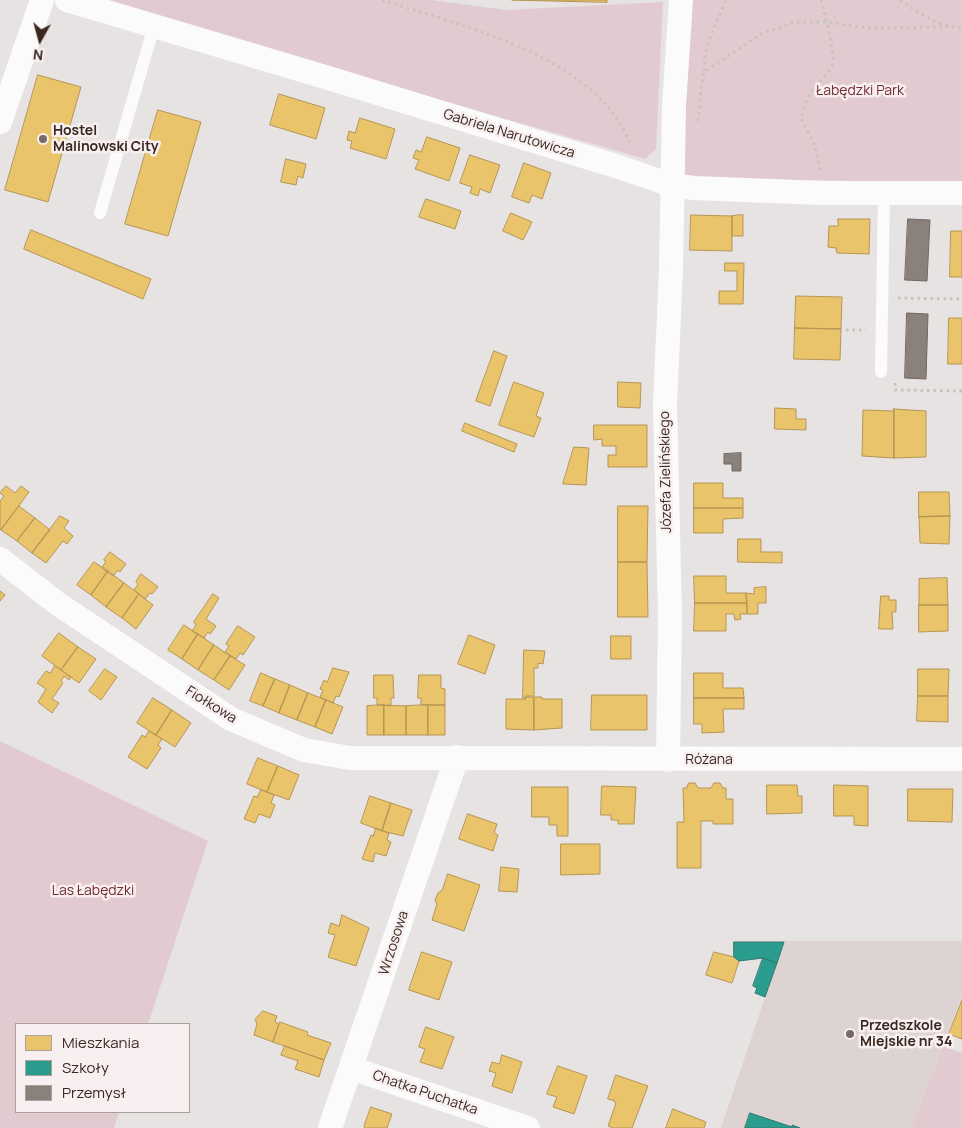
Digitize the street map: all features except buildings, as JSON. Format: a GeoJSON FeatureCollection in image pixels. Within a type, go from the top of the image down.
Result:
{"type":"FeatureCollection","features":[{"type":"Feature","properties":{"kind":"street"},"geometry":{"type":"LineString","coordinates":[[0,122],[42,0]]}},
{"type":"Feature","properties":{"kind":"street","name":"Gabriela Narutowicza"},"geometry":{"type":"LineString","coordinates":[[67,0],[619,167],[671,185],[694,188],[822,193],[962,193]]}},
{"type":"Feature","properties":{"kind":"street","name":"Józefa Zielińskiego"},"geometry":{"type":"LineString","coordinates":[[668,760],[670,615],[665,404],[671,269],[671,185],[674,106],[681,0]]}},
{"type":"Feature","properties":{"kind":"street","name":"Fiołkowa"},"geometry":{"type":"LineString","coordinates":[[0,559],[58,604],[231,719],[304,750],[350,758],[457,757]]}},
{"type":"Feature","properties":{"kind":"street","name":"Różana"},"geometry":{"type":"LineString","coordinates":[[457,757],[668,760],[962,759]]}},
{"type":"Feature","properties":{"kind":"street","name":"Wrzosowa"},"geometry":{"type":"LineString","coordinates":[[330,1128],[457,757]]}},
{"type":"Feature","properties":{"kind":"street","name":"Chatka Puchatka"},"geometry":{"type":"LineString","coordinates":[[351,1068],[528,1128]]}},
{"type":"Feature","properties":{"kind":"lane"},"geometry":{"type":"LineString","coordinates":[[100,213],[154,26]]}},
{"type":"Feature","properties":{"kind":"lane"},"geometry":{"type":"LineString","coordinates":[[881,372],[884,193]]}},
{"type":"Feature","properties":{"kind":"path"},"geometry":{"type":"LineString","coordinates":[[382,0],[505,40],[545,58],[575,77],[613,112],[626,131],[631,148]]}},
{"type":"Feature","properties":{"kind":"path"},"geometry":{"type":"LineString","coordinates":[[698,129],[704,56],[726,0]]}},
{"type":"Feature","properties":{"kind":"path"},"geometry":{"type":"LineString","coordinates":[[821,0],[831,44],[832,64],[822,80],[814,87],[804,105],[801,118],[815,146],[821,167],[822,193]]}},
{"type":"Feature","properties":{"kind":"path"},"geometry":{"type":"LineString","coordinates":[[900,0],[920,14],[950,28]]}},
{"type":"Feature","properties":{"kind":"path"},"geometry":{"type":"LineString","coordinates":[[704,72],[760,34],[794,22],[826,22],[868,28],[962,28]]}},
{"type":"Feature","properties":{"kind":"path"},"geometry":{"type":"LineString","coordinates":[[883,298],[962,299]]}},
{"type":"Feature","properties":{"kind":"path"},"geometry":{"type":"LineString","coordinates":[[895,390],[962,391]]}},
{"type":"Feature","properties":{"kind":"shaded area","name":"Przedszkole Miejskie nr 34"},"geometry":{"type":"Polygon","coordinates":[[[784,941],[962,941],[962,996],[911,1128],[721,1128],[784,941]]]}},
{"type":"Feature","properties":{"kind":"green space"},"geometry":{"type":"Polygon","coordinates":[[[92,0],[432,0],[506,10],[663,2],[656,149],[645,159],[92,0]]]}},
{"type":"Feature","properties":{"kind":"green space","name":"Łabędzki Park"},"geometry":{"type":"Polygon","coordinates":[[[688,0],[962,0],[962,183],[689,178],[681,170],[688,0]]]}},
{"type":"Feature","properties":{"kind":"green space","name":"Las Łabędzki"},"geometry":{"type":"Polygon","coordinates":[[[0,741],[208,841],[148,1023],[15,1023],[15,1113],[119,1113],[114,1128],[0,1128],[0,741]]]}},
{"type":"Feature","properties":{"kind":"green space"},"geometry":{"type":"Polygon","coordinates":[[[943,1046],[962,1053],[962,1128],[911,1128],[943,1046]]]}},
{"type":"Feature","properties":{"kind":"place","name":"Hostel Malinowski City"},"geometry":{"type":"Point","coordinates":[43,139]}},
{"type":"Feature","properties":{"kind":"place","name":"Przedszkole Miejskie nr 34"},"geometry":{"type":"Point","coordinates":[850,1034]}}]}
